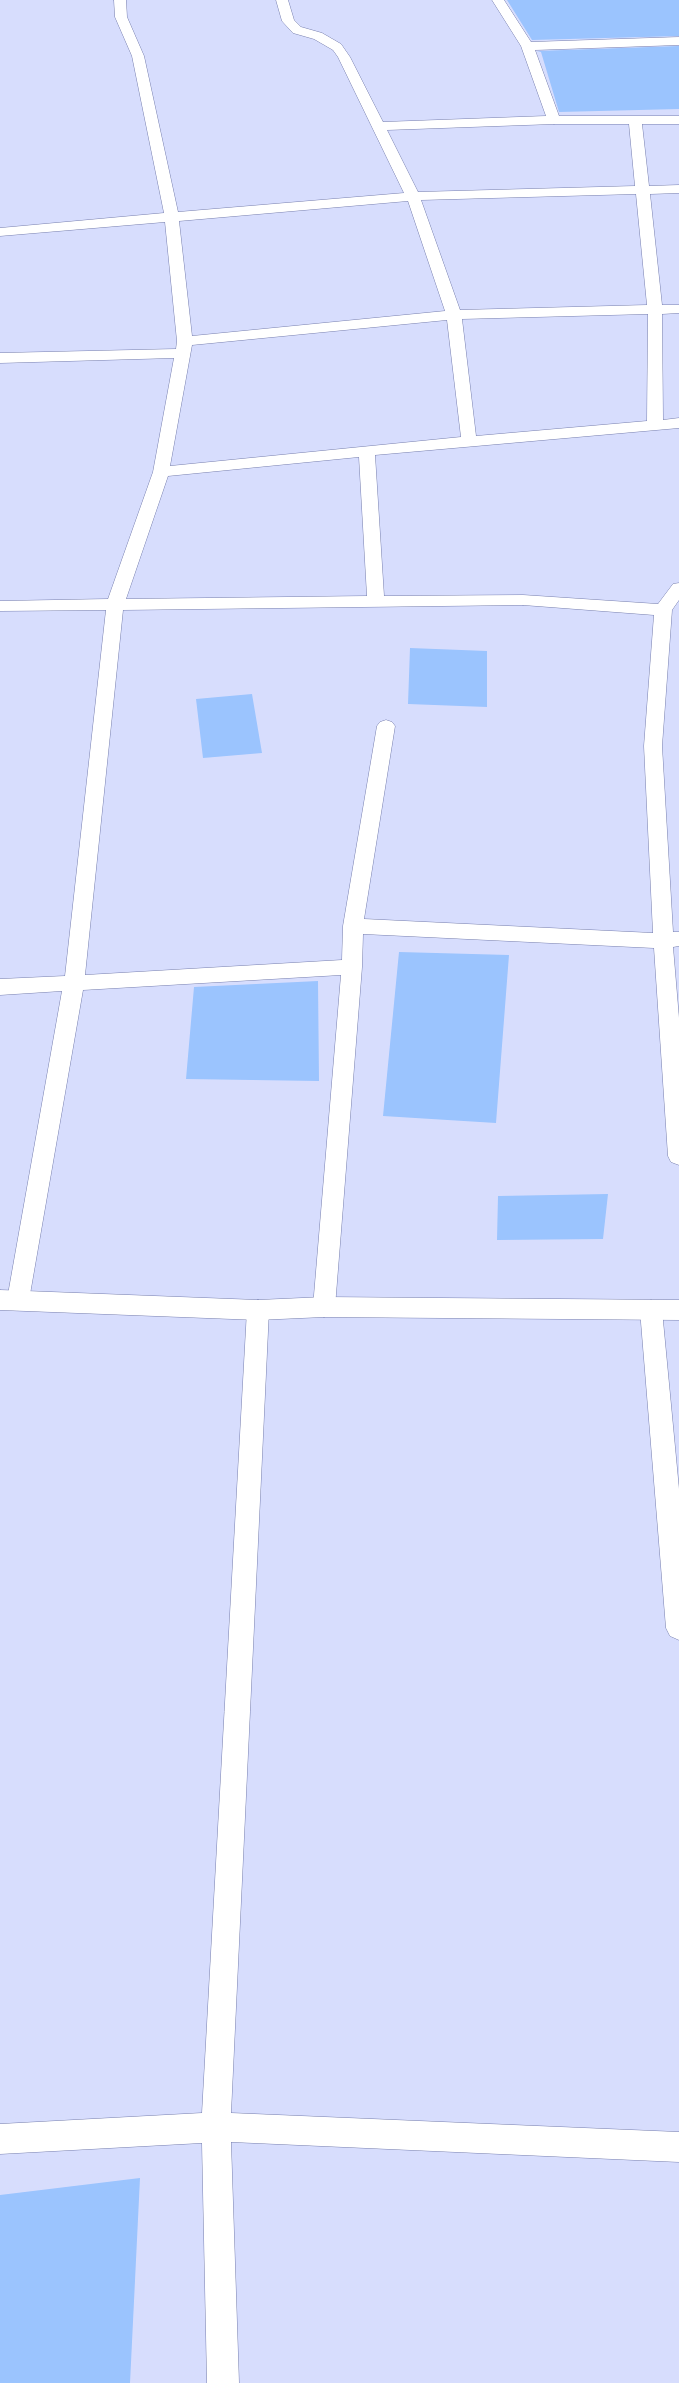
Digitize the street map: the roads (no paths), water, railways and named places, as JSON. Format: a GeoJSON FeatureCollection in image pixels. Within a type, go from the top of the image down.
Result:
{"type":"FeatureCollection","features":[{"type":"Feature","properties":{"kind":"street"},"geometry":{"type":"LineString","coordinates":[[120,0],[121,17],[138,56],[172,217],[184,347],[161,472],[115,605],[74,982],[9,1300],[258,1310],[324,1307],[679,1310]]}},
{"type":"Feature","properties":{"kind":"street"},"geometry":{"type":"LineString","coordinates":[[282,0],[288,21],[297,30],[318,36],[337,47],[341,52],[413,196],[454,315],[469,441]]}},
{"type":"Feature","properties":{"kind":"street"},"geometry":{"type":"LineString","coordinates":[[498,0],[527,46],[554,120]]}},
{"type":"Feature","properties":{"kind":"street"},"geometry":{"type":"LineString","coordinates":[[527,46],[679,41]]}},
{"type":"Feature","properties":{"kind":"street"},"geometry":{"type":"LineString","coordinates":[[635,119],[641,189],[655,309],[654,426]]}},
{"type":"Feature","properties":{"kind":"street"},"geometry":{"type":"LineString","coordinates":[[379,126],[554,120],[679,120]]}},
{"type":"Feature","properties":{"kind":"street"},"geometry":{"type":"LineString","coordinates":[[0,232],[413,196],[679,189]]}},
{"type":"Feature","properties":{"kind":"street"},"geometry":{"type":"LineString","coordinates":[[0,358],[184,347],[454,315],[679,309]]}},
{"type":"Feature","properties":{"kind":"street"},"geometry":{"type":"LineString","coordinates":[[161,472],[469,441],[679,423]]}},
{"type":"Feature","properties":{"kind":"street"},"geometry":{"type":"LineString","coordinates":[[366,451],[376,601]]}},
{"type":"Feature","properties":{"kind":"street"},"geometry":{"type":"LineString","coordinates":[[679,588],[663,610],[653,746],[671,940],[679,1156]]}},
{"type":"Feature","properties":{"kind":"street"},"geometry":{"type":"LineString","coordinates":[[0,606],[523,600],[663,610]]}},
{"type":"Feature","properties":{"kind":"street"},"geometry":{"type":"LineString","coordinates":[[324,1307],[352,967],[353,926],[386,726]]}},
{"type":"Feature","properties":{"kind":"street"},"geometry":{"type":"LineString","coordinates":[[353,926],[671,940]]}},
{"type":"Feature","properties":{"kind":"street"},"geometry":{"type":"LineString","coordinates":[[0,987],[352,967]]}},
{"type":"Feature","properties":{"kind":"street"},"geometry":{"type":"LineString","coordinates":[[223,2383],[216,2127],[258,1310]]}},
{"type":"Feature","properties":{"kind":"street"},"geometry":{"type":"LineString","coordinates":[[651,1310],[679,1628]]}},
{"type":"Feature","properties":{"kind":"street"},"geometry":{"type":"LineString","coordinates":[[0,2139],[216,2127],[679,2147]]}}]}
